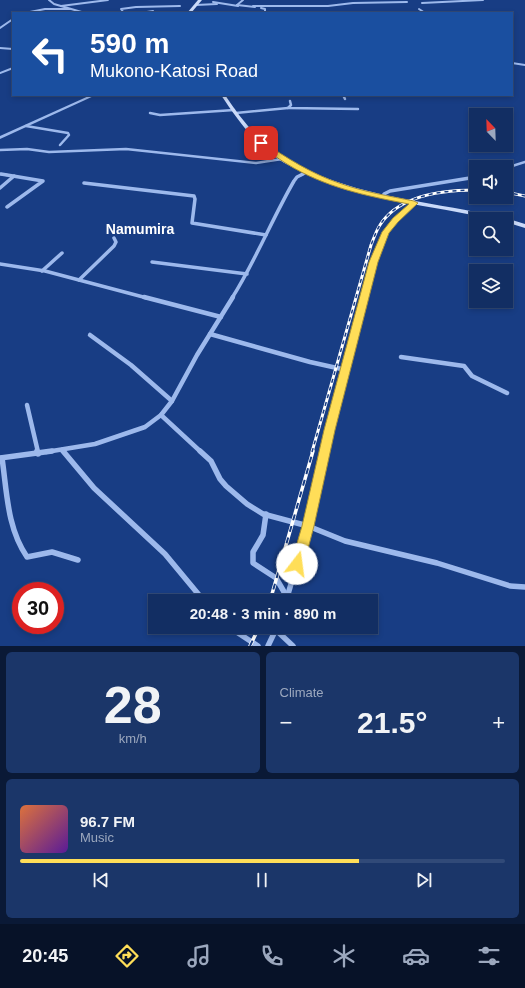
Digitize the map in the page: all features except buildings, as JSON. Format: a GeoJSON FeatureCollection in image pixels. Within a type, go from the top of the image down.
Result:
{"type":"FeatureCollection","features":[{"type":"Feature","properties":{"kind":"main road"},"geometry":{"type":"LineString","coordinates":[[190,12],[200,0]]}},
{"type":"Feature","properties":{"kind":"main road"},"geometry":{"type":"LineString","coordinates":[[224,96],[261,143],[307,172],[335,184],[383,197],[469,213]]}},
{"type":"Feature","properties":{"kind":"main road"},"geometry":{"type":"LineString","coordinates":[[513,222],[525,226]]}},
{"type":"Feature","properties":{"kind":"street"},"geometry":{"type":"LineString","coordinates":[[49,0],[81,12]]}},
{"type":"Feature","properties":{"kind":"street"},"geometry":{"type":"LineString","coordinates":[[62,6],[108,0]]}},
{"type":"Feature","properties":{"kind":"street"},"geometry":{"type":"LineString","coordinates":[[238,6],[237,4],[243,0]]}},
{"type":"Feature","properties":{"kind":"street"},"geometry":{"type":"LineString","coordinates":[[396,1],[400,0]]}},
{"type":"Feature","properties":{"kind":"street"},"geometry":{"type":"LineString","coordinates":[[422,3],[484,0]]}},
{"type":"Feature","properties":{"kind":"street"},"geometry":{"type":"LineString","coordinates":[[213,2],[219,4]]}},
{"type":"Feature","properties":{"kind":"street"},"geometry":{"type":"LineString","coordinates":[[267,6],[271,2]]}},
{"type":"Feature","properties":{"kind":"street"},"geometry":{"type":"LineString","coordinates":[[196,5],[332,6],[345,3],[407,2]]}},
{"type":"Feature","properties":{"kind":"street"},"geometry":{"type":"LineString","coordinates":[[123,12],[121,9],[136,6],[180,6]]}},
{"type":"Feature","properties":{"kind":"street"},"geometry":{"type":"LineString","coordinates":[[253,6],[265,9],[264,12]]}},
{"type":"Feature","properties":{"kind":"street"},"geometry":{"type":"LineString","coordinates":[[31,12],[48,9],[70,9]]}},
{"type":"Feature","properties":{"kind":"street"},"geometry":{"type":"LineString","coordinates":[[419,10],[423,12]]}},
{"type":"Feature","properties":{"kind":"street"},"geometry":{"type":"LineString","coordinates":[[147,12],[153,11]]}},
{"type":"Feature","properties":{"kind":"street"},"geometry":{"type":"LineString","coordinates":[[0,28],[4,23],[12,19]]}},
{"type":"Feature","properties":{"kind":"street"},"geometry":{"type":"LineString","coordinates":[[0,48],[12,49]]}},
{"type":"Feature","properties":{"kind":"street"},"geometry":{"type":"LineString","coordinates":[[513,63],[525,65]]}},
{"type":"Feature","properties":{"kind":"street"},"geometry":{"type":"LineString","coordinates":[[0,73],[12,68]]}},
{"type":"Feature","properties":{"kind":"street"},"geometry":{"type":"LineString","coordinates":[[0,138],[92,96]]}},
{"type":"Feature","properties":{"kind":"street"},"geometry":{"type":"LineString","coordinates":[[288,108],[291,105],[290,102]]}},
{"type":"Feature","properties":{"kind":"street"},"geometry":{"type":"LineString","coordinates":[[308,109],[309,105]]}},
{"type":"Feature","properties":{"kind":"street"},"geometry":{"type":"LineString","coordinates":[[150,113],[160,115],[288,108],[358,109]]}},
{"type":"Feature","properties":{"kind":"street"},"geometry":{"type":"LineString","coordinates":[[26,126],[68,132],[69,135],[60,145]]}},
{"type":"Feature","properties":{"kind":"street"},"geometry":{"type":"LineString","coordinates":[[0,150],[27,149],[49,152],[126,149],[256,163],[283,158]]}},
{"type":"Feature","properties":{"kind":"street"},"geometry":{"type":"LineString","coordinates":[[513,166],[524,162]]}},
{"type":"Feature","properties":{"kind":"street"},"geometry":{"type":"LineString","coordinates":[[78,560],[59,552],[44,552],[26,557],[20,549],[12,532],[1,458],[38,454],[95,444],[145,427],[161,415],[172,401],[210,334],[247,274],[279,207],[294,181],[297,177],[307,172]]}},
{"type":"Feature","properties":{"kind":"street"},"geometry":{"type":"LineString","coordinates":[[0,174],[43,181],[7,207]]}},
{"type":"Feature","properties":{"kind":"street"},"geometry":{"type":"LineString","coordinates":[[0,188],[14,176]]}},
{"type":"Feature","properties":{"kind":"street"},"geometry":{"type":"LineString","coordinates":[[383,197],[384,194],[390,191],[469,178]]}},
{"type":"Feature","properties":{"kind":"street"},"geometry":{"type":"LineString","coordinates":[[84,183],[194,196],[195,199],[192,208],[192,223],[266,235]]}},
{"type":"Feature","properties":{"kind":"street"},"geometry":{"type":"LineString","coordinates":[[288,594],[308,526],[329,430],[379,246],[386,232],[414,203]]}},
{"type":"Feature","properties":{"kind":"street"},"geometry":{"type":"LineString","coordinates":[[79,280],[114,246],[116,242],[114,238]]}},
{"type":"Feature","properties":{"kind":"street"},"geometry":{"type":"LineString","coordinates":[[42,271],[62,253]]}},
{"type":"Feature","properties":{"kind":"street"},"geometry":{"type":"LineString","coordinates":[[152,262],[247,274]]}},
{"type":"Feature","properties":{"kind":"street"},"geometry":{"type":"LineString","coordinates":[[0,264],[42,271],[221,317]]}},
{"type":"Feature","properties":{"kind":"street"},"geometry":{"type":"LineString","coordinates":[[210,334],[310,362],[346,370]]}},
{"type":"Feature","properties":{"kind":"street"},"geometry":{"type":"LineString","coordinates":[[90,335],[131,365],[172,401]]}},
{"type":"Feature","properties":{"kind":"street"},"geometry":{"type":"LineString","coordinates":[[401,357],[464,366],[472,376],[507,393]]}},
{"type":"Feature","properties":{"kind":"street"},"geometry":{"type":"LineString","coordinates":[[27,405],[38,454]]}},
{"type":"Feature","properties":{"kind":"street"},"geometry":{"type":"LineString","coordinates":[[161,415],[211,461],[220,479],[226,486],[247,504],[266,514],[308,526],[345,541],[437,563],[510,586],[525,587]]}},
{"type":"Feature","properties":{"kind":"street"},"geometry":{"type":"LineString","coordinates":[[62,450],[94,488],[165,554],[198,594]]}},
{"type":"Feature","properties":{"kind":"street"},"geometry":{"type":"LineString","coordinates":[[266,514],[264,535],[253,552],[253,563],[276,578],[284,594]]}},
{"type":"Feature","properties":{"kind":"street"},"geometry":{"type":"LineString","coordinates":[[238,634],[258,646]]}},
{"type":"Feature","properties":{"kind":"street"},"geometry":{"type":"LineString","coordinates":[[268,646],[273,634]]}},
{"type":"Feature","properties":{"kind":"street"},"geometry":{"type":"LineString","coordinates":[[282,634],[293,646]]}},
{"type":"Feature","properties":{"kind":"railway"},"geometry":{"type":"LineString","coordinates":[[312,452],[371,245],[380,225],[388,215],[398,207],[410,201],[436,193],[469,190]]}},
{"type":"Feature","properties":{"kind":"railway"},"geometry":{"type":"LineString","coordinates":[[513,193],[525,196]]}},
{"type":"Feature","properties":{"kind":"railway"},"geometry":{"type":"LineString","coordinates":[[272,594],[313,451]]}},
{"type":"Feature","properties":{"kind":"railway"},"geometry":{"type":"LineString","coordinates":[[250,646],[256,634]]}},
{"type":"Feature","properties":{"kind":"district","name":"Namumira"},"geometry":{"type":"Point","coordinates":[140,229]}},
{"type":"Feature","properties":{"kind":"route"},"geometry":{"type":"LineString","coordinates":[[261,143],[290,163],[335,184],[364,193],[414,203],[386,232],[379,246],[329,430],[308,526],[297,564]]}}]}
